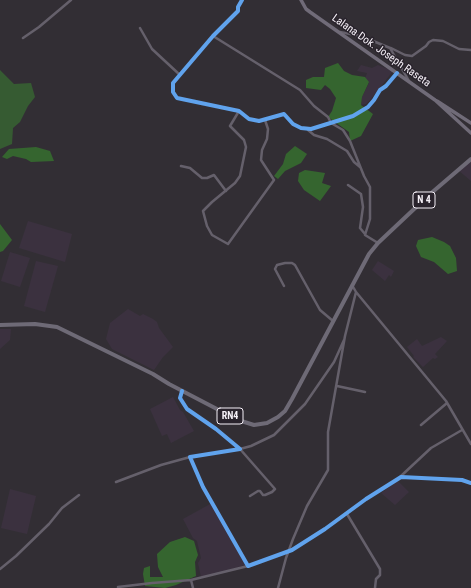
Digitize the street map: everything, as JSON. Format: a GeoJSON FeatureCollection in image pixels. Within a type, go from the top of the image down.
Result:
{"type":"FeatureCollection","features":[{"type":"Feature","properties":{"kind":"main road","name":"Lalana Dok. Joseph Raseta"},"geometry":{"type":"LineString","coordinates":[[301,0],[306,9],[434,100]]}},
{"type":"Feature","properties":{"kind":"main road"},"geometry":{"type":"LineString","coordinates":[[434,100],[471,123]]}},
{"type":"Feature","properties":{"kind":"main road"},"geometry":{"type":"LineString","coordinates":[[434,100],[471,133]]}},
{"type":"Feature","properties":{"kind":"main road"},"geometry":{"type":"LineString","coordinates":[[462,126],[465,120]]}},
{"type":"Feature","properties":{"kind":"main road","name":"N 4"},"geometry":{"type":"LineString","coordinates":[[378,243],[429,195],[471,159]]}},
{"type":"Feature","properties":{"kind":"main road","name":"RN4"},"geometry":{"type":"LineString","coordinates":[[0,325],[35,324],[57,327],[153,374],[182,391],[244,423],[259,425],[268,423],[285,411],[352,284],[369,254],[378,243]]}},
{"type":"Feature","properties":{"kind":"street"},"geometry":{"type":"LineString","coordinates":[[22,38],[72,0]]}},
{"type":"Feature","properties":{"kind":"street"},"geometry":{"type":"LineString","coordinates":[[242,0],[238,7],[238,11],[213,36],[173,83],[172,89],[177,98],[239,111],[249,119],[259,121],[284,114],[293,124],[301,128],[311,129],[325,126],[353,116],[368,107],[380,90],[386,86],[397,73]]}},
{"type":"Feature","properties":{"kind":"street"},"geometry":{"type":"LineString","coordinates":[[140,28],[152,49],[180,75]]}},
{"type":"Feature","properties":{"kind":"street"},"geometry":{"type":"LineString","coordinates":[[336,31],[361,36],[405,55],[412,56],[426,46],[428,42],[433,40],[443,41],[459,50],[471,50]]}},
{"type":"Feature","properties":{"kind":"street"},"geometry":{"type":"LineString","coordinates":[[213,36],[300,90],[314,106],[328,117],[331,123],[343,130],[350,141],[370,188],[370,219],[365,235]]}},
{"type":"Feature","properties":{"kind":"street"},"geometry":{"type":"LineString","coordinates":[[390,48],[409,81]]}},
{"type":"Feature","properties":{"kind":"street"},"geometry":{"type":"LineString","coordinates":[[239,111],[230,126],[244,140],[246,147],[240,176],[235,183],[203,211],[212,235],[228,244],[274,180],[260,160],[262,150],[267,139],[268,129],[265,120]]}},
{"type":"Feature","properties":{"kind":"street"},"geometry":{"type":"LineString","coordinates":[[307,129],[314,135],[327,139],[347,151],[354,162],[361,169]]}},
{"type":"Feature","properties":{"kind":"street"},"geometry":{"type":"LineString","coordinates":[[181,166],[190,168],[202,178],[207,178],[214,175],[226,190]]}},
{"type":"Feature","properties":{"kind":"street"},"geometry":{"type":"LineString","coordinates":[[348,185],[361,194],[363,206],[360,228],[365,235],[378,243]]}},
{"type":"Feature","properties":{"kind":"street"},"geometry":{"type":"LineString","coordinates":[[284,286],[275,269],[277,265],[285,263],[295,265],[320,310],[333,321]]}},
{"type":"Feature","properties":{"kind":"street"},"geometry":{"type":"LineString","coordinates":[[352,284],[356,292],[447,403],[471,444]]}},
{"type":"Feature","properties":{"kind":"street"},"geometry":{"type":"LineString","coordinates":[[278,588],[288,550],[307,506],[328,470],[328,432],[345,336],[356,292]]}},
{"type":"Feature","properties":{"kind":"street"},"geometry":{"type":"LineString","coordinates":[[116,482],[161,465],[190,457],[238,450],[251,446],[274,435],[305,404],[334,362],[345,336]]}},
{"type":"Feature","properties":{"kind":"street"},"geometry":{"type":"LineString","coordinates":[[337,386],[365,392]]}},
{"type":"Feature","properties":{"kind":"street"},"geometry":{"type":"LineString","coordinates":[[182,391],[180,398],[187,409],[216,429],[240,449],[276,489],[263,496],[260,491],[250,496]]}},
{"type":"Feature","properties":{"kind":"street"},"geometry":{"type":"LineString","coordinates":[[421,425],[447,403]]}},
{"type":"Feature","properties":{"kind":"street"},"geometry":{"type":"LineString","coordinates":[[118,587],[191,580],[257,564],[288,550],[292,550],[400,477],[431,448],[462,430]]}},
{"type":"Feature","properties":{"kind":"street"},"geometry":{"type":"LineString","coordinates":[[190,457],[203,487],[248,566]]}},
{"type":"Feature","properties":{"kind":"street"},"geometry":{"type":"LineString","coordinates":[[400,477],[462,480],[471,483]]}},
{"type":"Feature","properties":{"kind":"street"},"geometry":{"type":"LineString","coordinates":[[0,569],[16,556],[49,524],[62,508],[79,495]]}},
{"type":"Feature","properties":{"kind":"street"},"geometry":{"type":"LineString","coordinates":[[347,514],[380,569],[380,575],[376,579],[375,588]]}},
{"type":"Feature","properties":{"kind":"street"},"geometry":{"type":"LineString","coordinates":[[191,580],[193,588]]}},
{"type":"Feature","properties":{"kind":"shaded area"},"geometry":{"type":"Polygon","coordinates":[[[361,65],[372,68],[378,65],[393,71],[371,99],[366,104],[361,105],[362,97],[369,83],[365,79],[367,73],[357,71],[361,65]]]}},
{"type":"Feature","properties":{"kind":"shaded area"},"geometry":{"type":"Polygon","coordinates":[[[471,159],[471,181],[458,170],[471,159]]]}},
{"type":"Feature","properties":{"kind":"shaded area"},"geometry":{"type":"Polygon","coordinates":[[[28,221],[72,234],[65,262],[19,248],[28,221]]]}},
{"type":"Feature","properties":{"kind":"shaded area"},"geometry":{"type":"Polygon","coordinates":[[[10,252],[30,258],[20,287],[1,281],[10,252]]]}},
{"type":"Feature","properties":{"kind":"shaded area"},"geometry":{"type":"Polygon","coordinates":[[[36,261],[58,266],[45,312],[24,306],[36,261]]]}},
{"type":"Feature","properties":{"kind":"shaded area"},"geometry":{"type":"Polygon","coordinates":[[[378,261],[394,271],[391,277],[389,275],[385,281],[372,270],[378,261]]]}},
{"type":"Feature","properties":{"kind":"shaded area"},"geometry":{"type":"Polygon","coordinates":[[[128,309],[140,316],[143,314],[157,322],[159,328],[173,347],[163,357],[154,370],[112,349],[106,339],[110,323],[128,309]]]}},
{"type":"Feature","properties":{"kind":"shaded area"},"geometry":{"type":"Polygon","coordinates":[[[0,329],[11,329],[10,340],[0,349],[0,329]]]}},
{"type":"Feature","properties":{"kind":"shaded area"},"geometry":{"type":"Polygon","coordinates":[[[441,337],[447,341],[435,354],[438,357],[435,359],[433,358],[423,367],[413,357],[414,356],[407,347],[417,339],[422,346],[441,337]]]}},
{"type":"Feature","properties":{"kind":"shaded area"},"geometry":{"type":"Polygon","coordinates":[[[173,397],[194,431],[171,443],[167,434],[162,436],[150,409],[173,397]]]}},
{"type":"Feature","properties":{"kind":"shaded area"},"geometry":{"type":"Polygon","coordinates":[[[398,481],[409,492],[395,505],[381,493],[398,481]]]}},
{"type":"Feature","properties":{"kind":"shaded area"},"geometry":{"type":"Polygon","coordinates":[[[10,489],[36,496],[27,534],[1,528],[10,489]]]}},
{"type":"Feature","properties":{"kind":"shaded area"},"geometry":{"type":"Polygon","coordinates":[[[212,503],[245,565],[201,577],[198,563],[201,558],[197,541],[193,538],[183,519],[212,503]]]}},
{"type":"Feature","properties":{"kind":"green space"},"geometry":{"type":"Polygon","coordinates":[[[338,63],[344,71],[352,75],[365,77],[369,82],[362,97],[361,105],[373,114],[361,136],[350,141],[349,132],[328,117],[332,111],[336,98],[330,89],[325,85],[321,90],[306,88],[306,80],[313,77],[324,77],[325,68],[338,63]]]}},
{"type":"Feature","properties":{"kind":"green space"},"geometry":{"type":"Polygon","coordinates":[[[0,70],[14,84],[31,83],[35,97],[28,106],[20,122],[13,128],[12,144],[0,149],[0,70]]]}},
{"type":"Feature","properties":{"kind":"green space"},"geometry":{"type":"Polygon","coordinates":[[[295,146],[307,154],[301,163],[285,171],[278,179],[274,176],[283,164],[286,154],[295,146]]]}},
{"type":"Feature","properties":{"kind":"green space"},"geometry":{"type":"Polygon","coordinates":[[[36,147],[50,151],[54,161],[31,162],[26,159],[13,156],[7,159],[2,157],[9,149],[36,147]]]}},
{"type":"Feature","properties":{"kind":"green space"},"geometry":{"type":"Polygon","coordinates":[[[305,170],[325,173],[322,183],[331,186],[320,201],[304,190],[298,181],[299,173],[305,170]]]}},
{"type":"Feature","properties":{"kind":"green space"},"geometry":{"type":"Polygon","coordinates":[[[0,224],[12,240],[3,251],[0,252],[0,224]]]}},
{"type":"Feature","properties":{"kind":"green space"},"geometry":{"type":"Polygon","coordinates":[[[432,237],[450,246],[456,258],[457,271],[448,274],[434,262],[421,257],[416,246],[418,240],[432,237]]]}},
{"type":"Feature","properties":{"kind":"green space"},"geometry":{"type":"Polygon","coordinates":[[[185,537],[194,541],[198,555],[195,562],[196,576],[165,588],[145,586],[143,574],[144,568],[150,566],[150,577],[163,577],[158,567],[157,554],[170,542],[185,537]]]}},
{"type":"Feature","properties":{"kind":"cycle path"},"geometry":{"type":"LineString","coordinates":[[242,0],[238,7],[238,11],[213,36],[173,83],[173,92],[177,98],[239,111],[249,119],[259,121],[284,114],[293,124],[301,128],[311,129],[353,116],[368,107],[380,90],[386,86],[397,73]]}},
{"type":"Feature","properties":{"kind":"cycle path"},"geometry":{"type":"LineString","coordinates":[[182,391],[180,398],[187,409],[216,429],[240,449],[190,457],[203,487],[248,566],[292,550],[401,477],[462,480],[471,483]]}}]}
